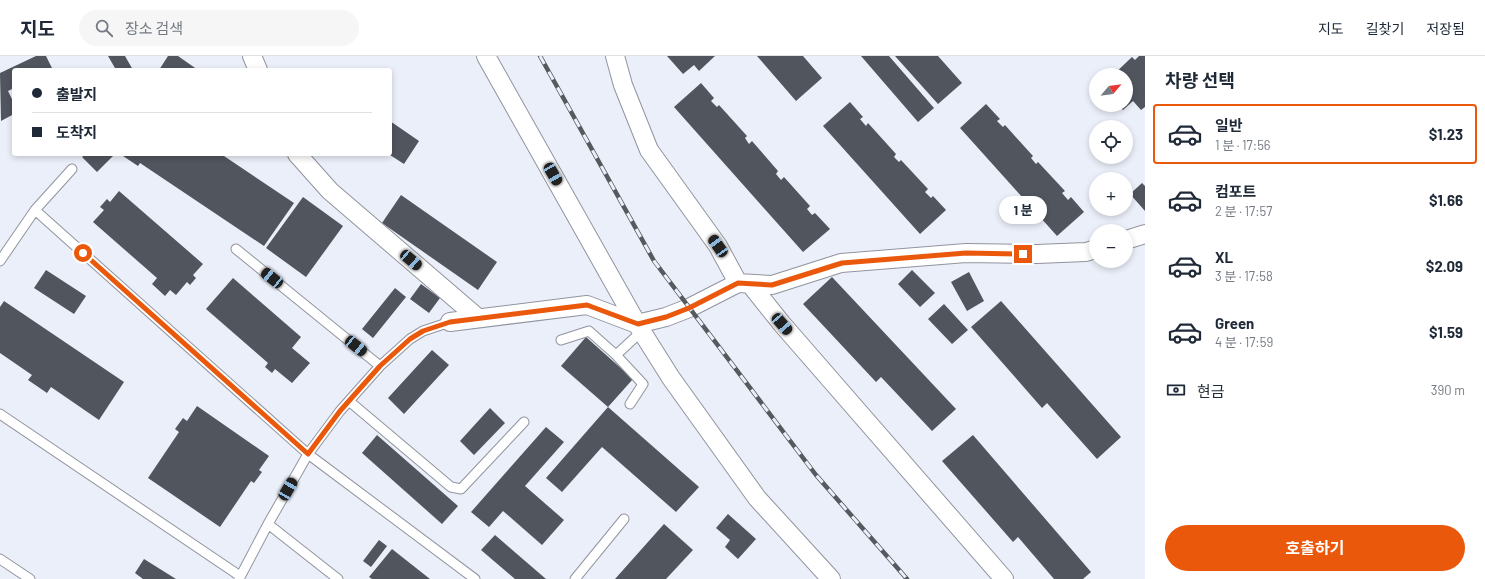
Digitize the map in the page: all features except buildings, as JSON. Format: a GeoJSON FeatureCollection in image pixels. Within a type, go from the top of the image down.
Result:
{"type":"FeatureCollection","features":[{"type":"Feature","properties":{"kind":"street"},"geometry":{"type":"LineString","coordinates":[[252,56],[257,68]]}},
{"type":"Feature","properties":{"kind":"street"},"geometry":{"type":"LineString","coordinates":[[486,56],[640,327],[672,378],[756,498],[831,579]]}},
{"type":"Feature","properties":{"kind":"street"},"geometry":{"type":"LineString","coordinates":[[615,56],[623,85],[649,150],[744,284],[782,324],[1004,579]]}},
{"type":"Feature","properties":{"kind":"street"},"geometry":{"type":"LineString","coordinates":[[299,156],[330,191],[478,318]]}},
{"type":"Feature","properties":{"kind":"street"},"geometry":{"type":"LineString","coordinates":[[1133,238],[1145,234]]}},
{"type":"Feature","properties":{"kind":"street"},"geometry":{"type":"LineString","coordinates":[[450,322],[587,305],[640,327],[744,284],[772,285],[842,263],[966,253],[1037,254],[1089,251]]}},
{"type":"Feature","properties":{"kind":"lane"},"geometry":{"type":"LineString","coordinates":[[0,261],[35,210],[72,169]]}},
{"type":"Feature","properties":{"kind":"lane"},"geometry":{"type":"LineString","coordinates":[[35,210],[308,454],[475,579]]}},
{"type":"Feature","properties":{"kind":"lane"},"geometry":{"type":"LineString","coordinates":[[236,249],[380,366]]}},
{"type":"Feature","properties":{"kind":"lane"},"geometry":{"type":"LineString","coordinates":[[0,414],[240,578],[268,524],[308,454],[349,401],[380,366],[410,339],[423,331],[450,322]]}},
{"type":"Feature","properties":{"kind":"lane"},"geometry":{"type":"LineString","coordinates":[[616,355],[640,327]]}},
{"type":"Feature","properties":{"kind":"lane"},"geometry":{"type":"LineString","coordinates":[[561,340],[589,331],[616,355],[643,384],[630,404]]}},
{"type":"Feature","properties":{"kind":"lane"},"geometry":{"type":"LineString","coordinates":[[349,401],[451,488],[461,489],[524,422]]}},
{"type":"Feature","properties":{"kind":"lane"},"geometry":{"type":"LineString","coordinates":[[575,579],[624,519]]}},
{"type":"Feature","properties":{"kind":"lane"},"geometry":{"type":"LineString","coordinates":[[268,524],[338,579]]}},
{"type":"Feature","properties":{"kind":"lane"},"geometry":{"type":"LineString","coordinates":[[0,559],[30,579]]}},
{"type":"Feature","properties":{"kind":"railway"},"geometry":{"type":"LineString","coordinates":[[540,56],[654,261],[816,475],[907,579]]}},
{"type":"Feature","properties":{"kind":"route"},"geometry":{"type":"LineString","coordinates":[[83,253],[308,454],[340,411],[380,366],[410,339],[423,331],[450,322],[587,305],[638,324],[666,317],[689,308],[738,283],[772,285],[842,263],[966,253],[1023,254]]}}]}
